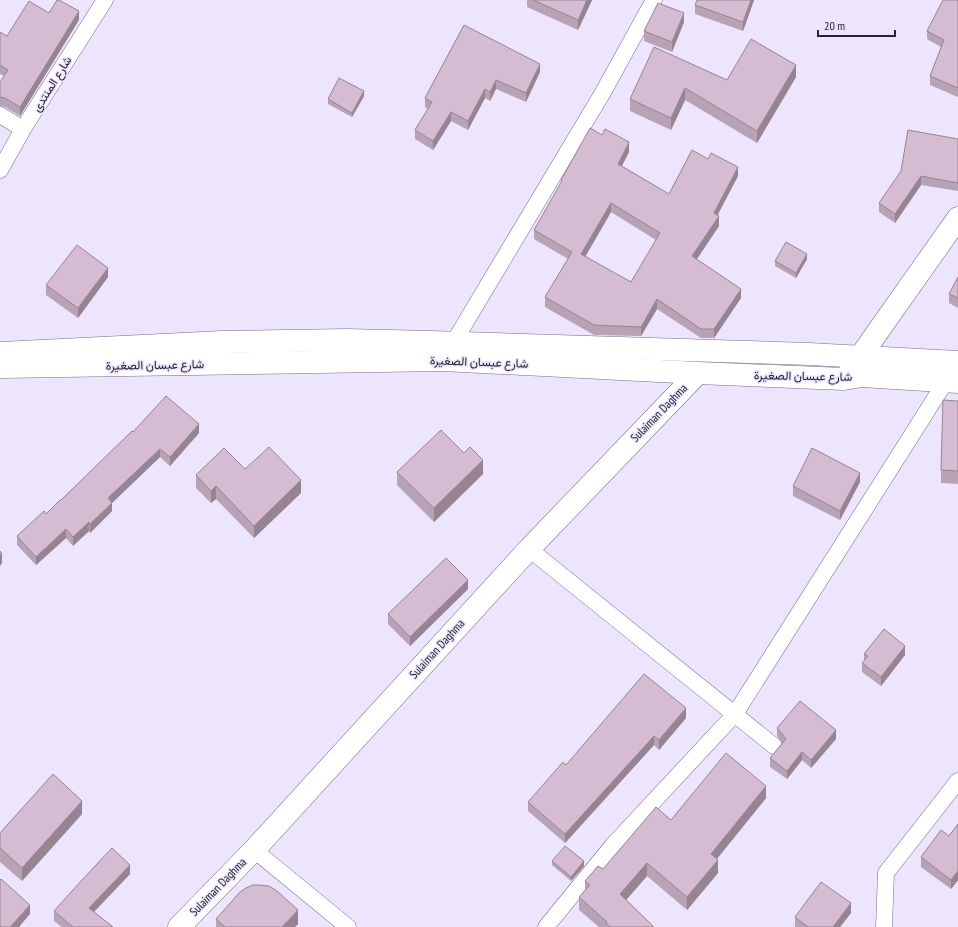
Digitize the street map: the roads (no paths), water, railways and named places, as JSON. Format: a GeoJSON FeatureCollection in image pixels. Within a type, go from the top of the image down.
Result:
{"type":"FeatureCollection","features":[{"type":"Feature","properties":{"kind":"street"},"geometry":{"type":"LineString","coordinates":[[844,378],[958,218]]}},
{"type":"Feature","properties":{"kind":"street","name":"شارع عبسان الصغيرة"},"geometry":{"type":"LineString","coordinates":[[0,353],[222,342],[346,340],[449,351],[698,373],[844,378],[862,376],[952,381]]}},
{"type":"Feature","properties":{"kind":"street","name":"شارع عبسان الصغيرة"},"geometry":{"type":"LineString","coordinates":[[0,367],[449,351],[801,354],[958,362]]}},
{"type":"Feature","properties":{"kind":"street","name":"Sulaiman Daghma"},"geometry":{"type":"LineString","coordinates":[[179,927],[254,850],[529,549],[698,373]]}},
{"type":"Feature","properties":{"kind":"lane","name":"شارع المنتدى"},"geometry":{"type":"LineString","coordinates":[[0,170],[23,129],[105,0]]}},
{"type":"Feature","properties":{"kind":"lane"},"geometry":{"type":"LineString","coordinates":[[449,351],[602,94],[654,0]]}},
{"type":"Feature","properties":{"kind":"lane"},"geometry":{"type":"LineString","coordinates":[[0,115],[23,129]]}},
{"type":"Feature","properties":{"kind":"lane"},"geometry":{"type":"LineString","coordinates":[[546,927],[613,845],[735,714],[952,381]]}},
{"type":"Feature","properties":{"kind":"lane"},"geometry":{"type":"LineString","coordinates":[[529,549],[774,746]]}},
{"type":"Feature","properties":{"kind":"lane"},"geometry":{"type":"LineString","coordinates":[[884,927],[886,873],[958,781]]}},
{"type":"Feature","properties":{"kind":"lane"},"geometry":{"type":"LineString","coordinates":[[254,850],[348,927]]}}]}
